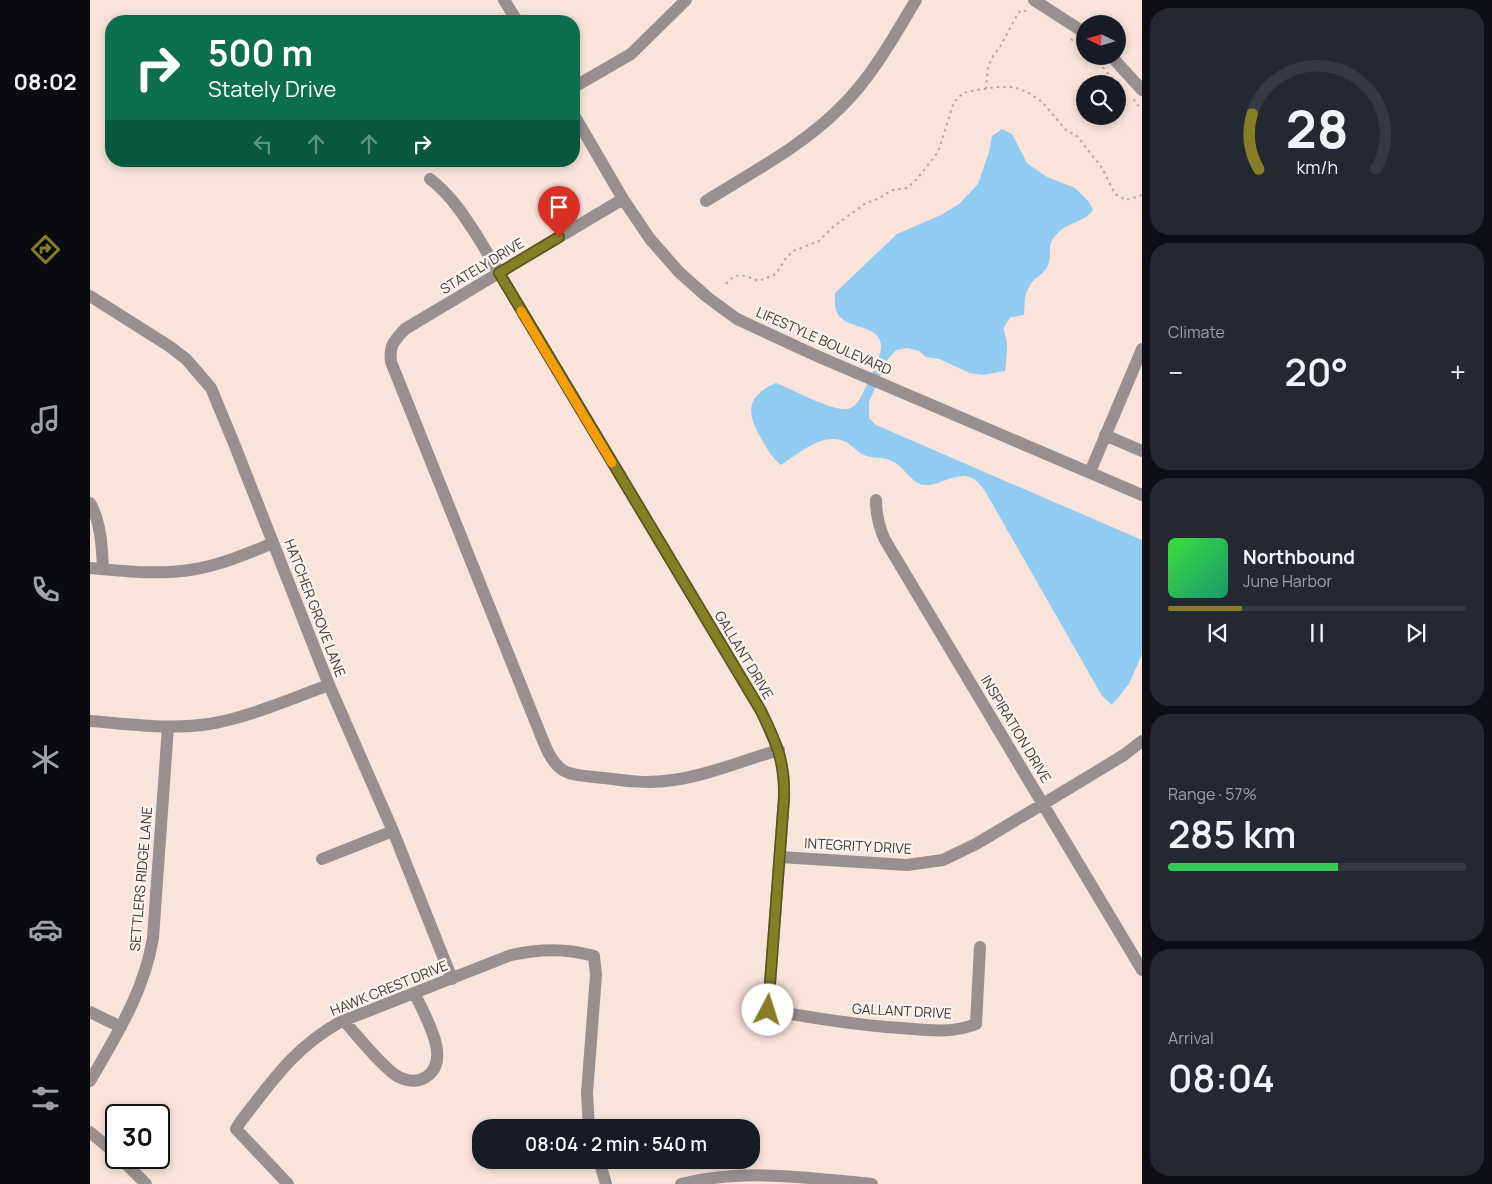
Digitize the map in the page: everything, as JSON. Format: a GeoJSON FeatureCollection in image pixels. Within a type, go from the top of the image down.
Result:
{"type":"FeatureCollection","features":[{"type":"Feature","properties":{"kind":"street"},"geometry":{"type":"LineString","coordinates":[[504,0],[513,15]]}},
{"type":"Feature","properties":{"kind":"street"},"geometry":{"type":"LineString","coordinates":[[580,84],[631,54],[686,0]]}},
{"type":"Feature","properties":{"kind":"street"},"geometry":{"type":"LineString","coordinates":[[706,201],[798,144],[840,108],[876,66],[916,0]]}},
{"type":"Feature","properties":{"kind":"street"},"geometry":{"type":"LineString","coordinates":[[1034,0],[1076,27]]}},
{"type":"Feature","properties":{"kind":"street"},"geometry":{"type":"LineString","coordinates":[[1119,65],[1142,90]]}},
{"type":"Feature","properties":{"kind":"street","name":"LIFESTYLE BOULEVARD"},"geometry":{"type":"LineString","coordinates":[[580,125],[623,199],[656,245],[679,272],[737,319],[842,367],[1142,494]]}},
{"type":"Feature","properties":{"kind":"street","name":"GALLANT DRIVE"},"geometry":{"type":"LineString","coordinates":[[430,179],[442,188],[459,209],[499,273],[761,711],[779,750],[784,781],[768,1010],[843,1023],[933,1030],[959,1030],[976,1024],[980,947]]}},
{"type":"Feature","properties":{"kind":"street","name":"STATELY DRIVE"},"geometry":{"type":"LineString","coordinates":[[623,199],[405,329],[395,340],[390,350],[391,362],[550,759],[555,765],[563,771],[575,775],[628,781],[672,781],[779,750]]}},
{"type":"Feature","properties":{"kind":"street","name":"HATCHER GROVE LANE"},"geometry":{"type":"LineString","coordinates":[[90,296],[169,346],[186,359],[211,388],[329,685],[394,831],[452,979]]}},
{"type":"Feature","properties":{"kind":"street"},"geometry":{"type":"LineString","coordinates":[[1090,472],[1142,349]]}},
{"type":"Feature","properties":{"kind":"street"},"geometry":{"type":"LineString","coordinates":[[1105,435],[1142,451]]}},
{"type":"Feature","properties":{"kind":"street","name":"INSPIRATION DRIVE"},"geometry":{"type":"LineString","coordinates":[[876,500],[879,524],[885,540],[1142,970]]}},
{"type":"Feature","properties":{"kind":"street"},"geometry":{"type":"LineString","coordinates":[[90,503],[96,516],[102,553],[96,569],[165,572],[191,570],[247,554],[273,543]]}},
{"type":"Feature","properties":{"kind":"street"},"geometry":{"type":"LineString","coordinates":[[90,721],[168,727],[207,724],[239,717],[329,685]]}},
{"type":"Feature","properties":{"kind":"street","name":"SETTLERS RIDGE LANE"},"geometry":{"type":"LineString","coordinates":[[90,1081],[121,1027],[141,986],[149,963],[153,938],[168,727]]}},
{"type":"Feature","properties":{"kind":"street","name":"INTEGRITY DRIVE"},"geometry":{"type":"LineString","coordinates":[[780,857],[895,865],[933,862],[958,853],[1043,804],[1124,755],[1142,741]]}},
{"type":"Feature","properties":{"kind":"street"},"geometry":{"type":"LineString","coordinates":[[322,859],[394,831]]}},
{"type":"Feature","properties":{"kind":"street","name":"HAWK CREST DRIVE"},"geometry":{"type":"LineString","coordinates":[[288,1184],[236,1129],[291,1058],[318,1036],[344,1021],[511,955],[560,951],[584,953],[594,956],[596,975],[587,1093],[589,1119]]}},
{"type":"Feature","properties":{"kind":"street"},"geometry":{"type":"LineString","coordinates":[[344,1021],[390,1071],[404,1079],[420,1080],[432,1072],[435,1067],[438,1049],[414,994]]}},
{"type":"Feature","properties":{"kind":"street"},"geometry":{"type":"LineString","coordinates":[[90,1012],[121,1027]]}},
{"type":"Feature","properties":{"kind":"street"},"geometry":{"type":"LineString","coordinates":[[90,1132],[105,1145]]}},
{"type":"Feature","properties":{"kind":"street"},"geometry":{"type":"LineString","coordinates":[[131,1169],[146,1184]]}},
{"type":"Feature","properties":{"kind":"street"},"geometry":{"type":"LineString","coordinates":[[601,1169],[606,1184]]}},
{"type":"Feature","properties":{"kind":"street"},"geometry":{"type":"LineString","coordinates":[[681,1184],[695,1180],[753,1174],[797,1176],[872,1184]]}},
{"type":"Feature","properties":{"kind":"path"},"geometry":{"type":"LineString","coordinates":[[986,89],[988,67],[1017,15],[1021,10],[1033,13]]}},
{"type":"Feature","properties":{"kind":"path"},"geometry":{"type":"LineString","coordinates":[[1066,35],[1076,42]]}},
{"type":"Feature","properties":{"kind":"path"},"geometry":{"type":"LineString","coordinates":[[726,284],[737,275],[759,281],[776,274],[793,251],[819,241],[833,227],[866,203],[878,199],[892,190],[907,188],[929,166],[938,152],[954,102],[963,94],[986,89],[1014,87],[1029,93],[1042,102],[1059,123],[1077,136],[1091,152],[1102,168],[1115,194],[1126,200],[1142,195]]}},
{"type":"Feature","properties":{"kind":"water"},"geometry":{"type":"Polygon","coordinates":[[[1002,129],[1012,134],[1027,163],[1047,177],[1075,188],[1089,202],[1093,210],[1086,217],[1062,229],[1054,237],[1050,245],[1047,267],[1031,283],[1027,291],[1024,315],[1011,317],[1005,326],[1004,332],[1007,346],[1005,371],[982,375],[970,373],[939,359],[926,357],[919,351],[907,348],[896,350],[888,359],[869,402],[869,418],[876,425],[1142,540],[1142,654],[1129,684],[1112,705],[1102,696],[985,491],[976,480],[966,476],[959,476],[932,484],[920,484],[894,462],[864,455],[848,443],[837,439],[820,441],[781,465],[773,457],[762,440],[751,414],[751,407],[758,394],[776,383],[833,407],[848,409],[856,404],[878,360],[881,349],[880,341],[872,331],[850,323],[839,316],[836,308],[835,293],[897,234],[941,215],[959,204],[978,184],[989,152],[992,136],[1002,129]]]}},
{"type":"Feature","properties":{"kind":"slow traffic"},"geometry":{"type":"LineString","coordinates":[[521,311],[612,463]]}},
{"type":"Feature","properties":{"kind":"route"},"geometry":{"type":"LineString","coordinates":[[559,237],[499,273],[761,711],[779,750],[784,781],[784,798],[768,1010]]}}]}
